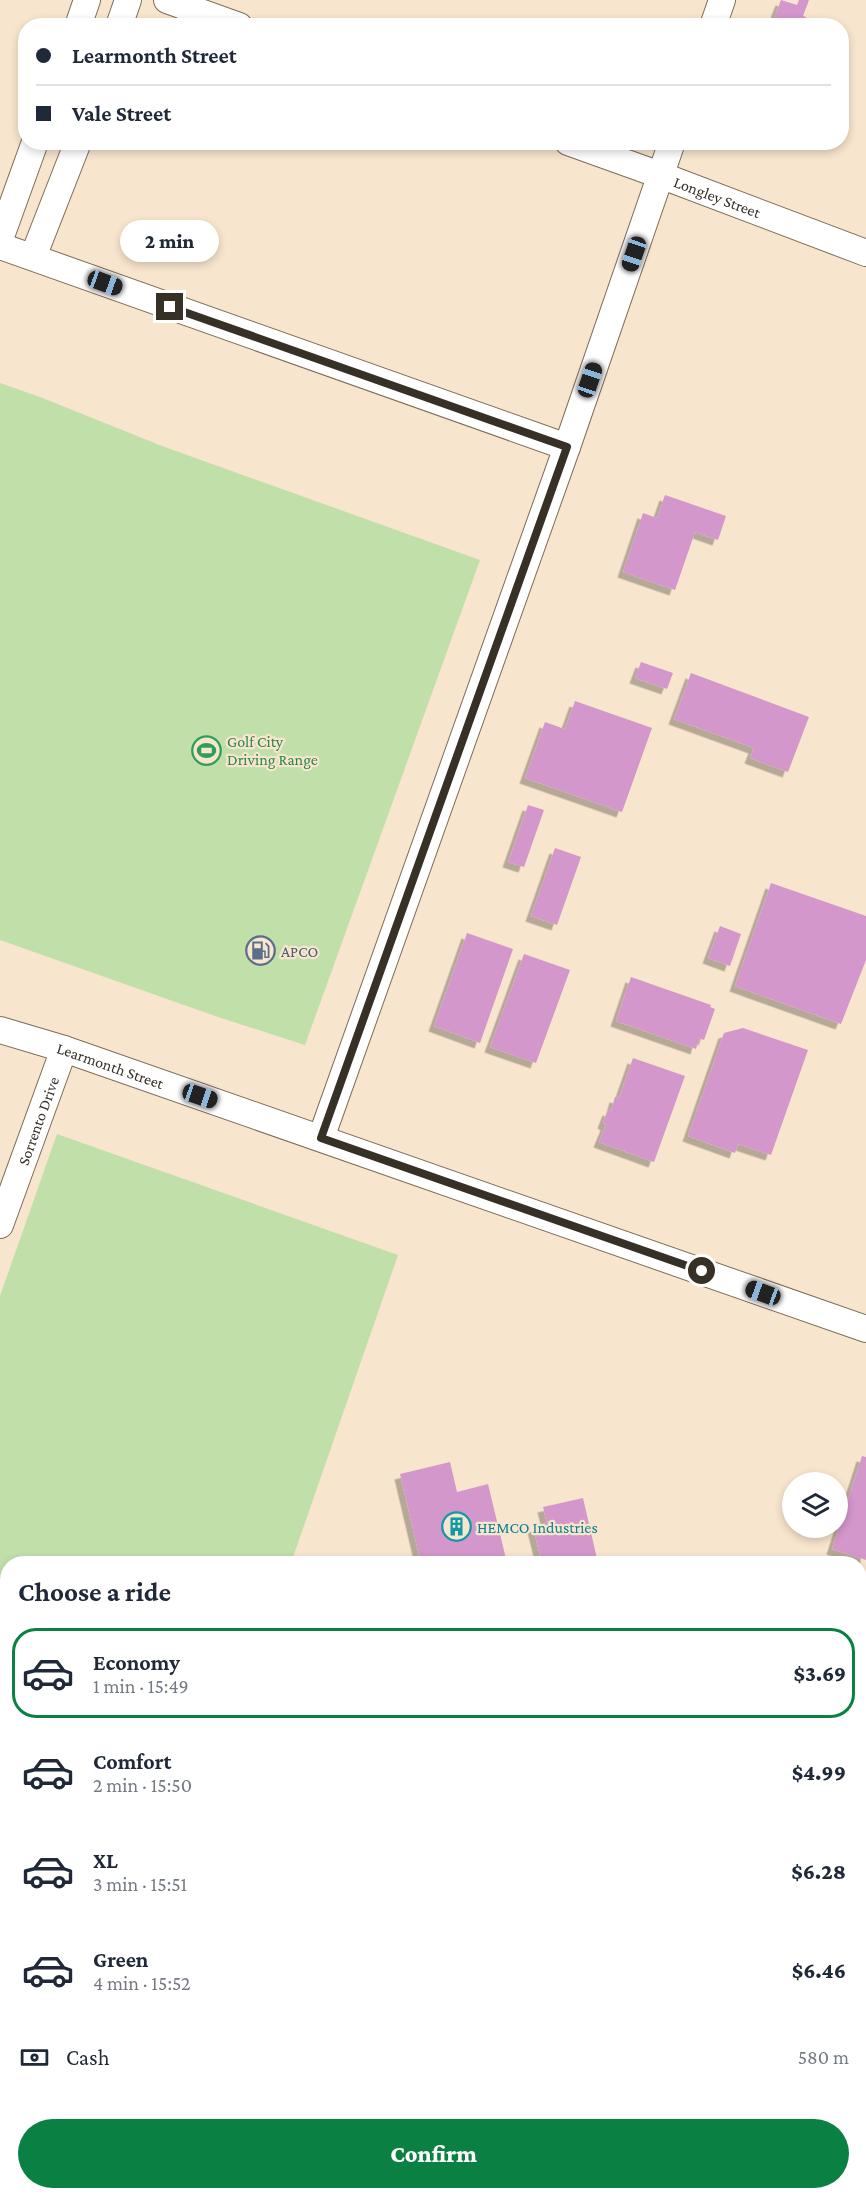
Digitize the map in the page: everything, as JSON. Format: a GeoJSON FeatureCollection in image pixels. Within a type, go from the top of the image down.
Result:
{"type":"FeatureCollection","features":[{"type":"Feature","properties":{"kind":"street"},"geometry":{"type":"LineString","coordinates":[[81,18],[87,0]]}},
{"type":"Feature","properties":{"kind":"street"},"geometry":{"type":"LineString","coordinates":[[122,18],[128,0]]}},
{"type":"Feature","properties":{"kind":"street"},"geometry":{"type":"LineString","coordinates":[[167,0],[217,18]]}},
{"type":"Feature","properties":{"kind":"street"},"geometry":{"type":"LineString","coordinates":[[716,18],[722,0]]}},
{"type":"Feature","properties":{"kind":"street"},"geometry":{"type":"LineString","coordinates":[[0,238],[32,150]]}},
{"type":"Feature","properties":{"kind":"street"},"geometry":{"type":"LineString","coordinates":[[33,257],[75,150]]}},
{"type":"Feature","properties":{"kind":"street","name":"Longley Street"},"geometry":{"type":"LineString","coordinates":[[590,150],[866,253]]}},
{"type":"Feature","properties":{"kind":"street"},"geometry":{"type":"LineString","coordinates":[[321,1138],[567,447],[669,150]]}},
{"type":"Feature","properties":{"kind":"street"},"geometry":{"type":"LineString","coordinates":[[0,246],[567,447]]}},
{"type":"Feature","properties":{"kind":"street","name":"Learmonth Street"},"geometry":{"type":"LineString","coordinates":[[0,1030],[64,1049],[866,1329]]}},
{"type":"Feature","properties":{"kind":"street","name":"Sorrento Drive"},"geometry":{"type":"LineString","coordinates":[[0,1225],[64,1049]]}},
{"type":"Feature","properties":{"kind":"green space","name":"Golf City Driving Range"},"geometry":{"type":"Polygon","coordinates":[[[0,383],[162,446],[480,560],[305,1045],[218,1017],[0,940],[0,383]]]}},
{"type":"Feature","properties":{"kind":"green space"},"geometry":{"type":"Polygon","coordinates":[[[57,1134],[398,1255],[293,1556],[0,1556],[0,1296],[57,1134]]]}},
{"type":"Feature","properties":{"kind":"building"},"geometry":{"type":"Polygon","coordinates":[[[781,0],[797,5],[799,0],[809,0],[803,16],[806,18],[774,18],[781,0]]]}},
{"type":"Feature","properties":{"kind":"building"},"geometry":{"type":"Polygon","coordinates":[[[665,495],[726,516],[718,540],[695,532],[675,590],[623,572],[643,513],[657,518],[665,495]]]}},
{"type":"Feature","properties":{"kind":"building"},"geometry":{"type":"Polygon","coordinates":[[[641,662],[673,673],[667,689],[635,678],[641,662]]]}},
{"type":"Feature","properties":{"kind":"building"},"geometry":{"type":"Polygon","coordinates":[[[691,673],[809,717],[788,772],[750,758],[754,748],[674,719],[691,673]]]}},
{"type":"Feature","properties":{"kind":"building"},"geometry":{"type":"Polygon","coordinates":[[[575,701],[652,728],[622,812],[525,778],[545,722],[565,729],[575,701]]]}},
{"type":"Feature","properties":{"kind":"building"},"geometry":{"type":"Polygon","coordinates":[[[528,805],[544,810],[524,867],[508,862],[528,805]]]}},
{"type":"Feature","properties":{"kind":"building"},"geometry":{"type":"Polygon","coordinates":[[[555,848],[581,857],[557,925],[531,916],[555,848]]]}},
{"type":"Feature","properties":{"kind":"building"},"geometry":{"type":"Polygon","coordinates":[[[771,883],[866,916],[866,960],[841,1024],[735,986],[771,883]]]}},
{"type":"Feature","properties":{"kind":"building"},"geometry":{"type":"Polygon","coordinates":[[[720,926],[741,934],[730,966],[708,958],[720,926]]]}},
{"type":"Feature","properties":{"kind":"building"},"geometry":{"type":"Polygon","coordinates":[[[467,933],[513,949],[480,1043],[434,1026],[467,933]]]}},
{"type":"Feature","properties":{"kind":"building"},"geometry":{"type":"Polygon","coordinates":[[[524,954],[570,970],[536,1063],[490,1047],[524,954]]]}},
{"type":"Feature","properties":{"kind":"building"},"geometry":{"type":"Polygon","coordinates":[[[631,977],[711,1005],[710,1007],[715,1009],[704,1040],[699,1038],[696,1049],[616,1021],[631,977]]]}},
{"type":"Feature","properties":{"kind":"building"},"geometry":{"type":"Polygon","coordinates":[[[743,1028],[808,1050],[771,1155],[738,1144],[735,1153],[688,1136],[724,1033],[743,1028]]]}},
{"type":"Feature","properties":{"kind":"building"},"geometry":{"type":"Polygon","coordinates":[[[633,1058],[685,1076],[654,1162],[599,1142],[606,1125],[603,1123],[608,1110],[611,1111],[615,1097],[619,1098],[633,1058]]]}},
{"type":"Feature","properties":{"kind":"building"},"geometry":{"type":"Polygon","coordinates":[[[862,1456],[866,1457],[866,1556],[854,1556],[832,1549],[836,1538],[848,1538],[848,1499],[862,1456]]]}},
{"type":"Feature","properties":{"kind":"building","name":"HEMCO Industries"},"geometry":{"type":"Polygon","coordinates":[[[450,1462],[457,1492],[488,1484],[505,1556],[419,1556],[400,1474],[450,1462]]]}},
{"type":"Feature","properties":{"kind":"building","name":"HEMCO Industries"},"geometry":{"type":"Polygon","coordinates":[[[583,1498],[596,1556],[540,1556],[533,1527],[547,1523],[543,1507],[583,1498]]]}},
{"type":"Feature","properties":{"kind":"place","name":"Golf City Driving Range"},"geometry":{"type":"Point","coordinates":[206,750]}},
{"type":"Feature","properties":{"kind":"place","name":"APCO"},"geometry":{"type":"Point","coordinates":[260,951]}},
{"type":"Feature","properties":{"kind":"place","name":"HEMCO Industries"},"geometry":{"type":"Point","coordinates":[456,1527]}},
{"type":"Feature","properties":{"kind":"route"},"geometry":{"type":"LineString","coordinates":[[170,307],[567,447],[321,1138],[702,1271]]}}]}
